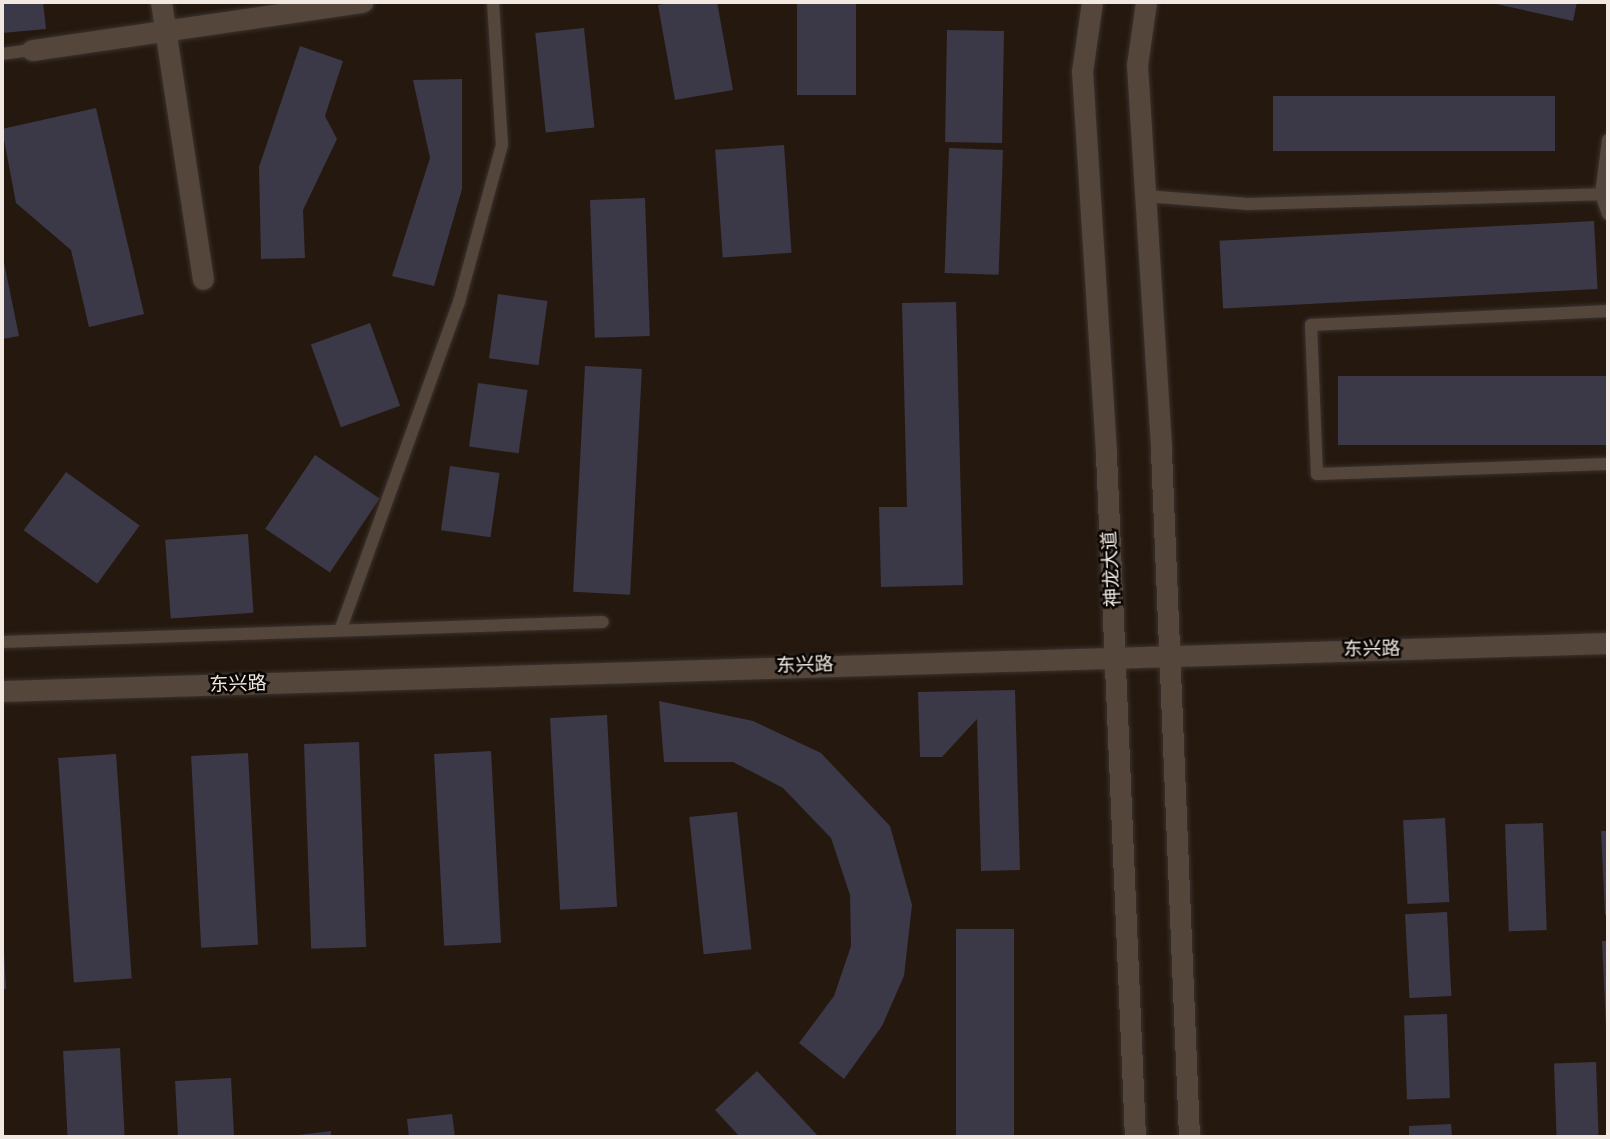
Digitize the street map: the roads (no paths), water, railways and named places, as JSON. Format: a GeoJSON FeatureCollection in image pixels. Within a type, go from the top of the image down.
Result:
{"type":"FeatureCollection","features":[{"type":"Feature","properties":{"kind":"main road"},"geometry":{"type":"LineString","coordinates":[[161,2],[203,279]]}},
{"type":"Feature","properties":{"kind":"main road"},"geometry":{"type":"LineString","coordinates":[[32,50],[363,2]]}},
{"type":"Feature","properties":{"kind":"main road","name":"神龙大道"},"geometry":{"type":"LineString","coordinates":[[1092,2],[1082,71],[1115,655],[1135,1137]]}},
{"type":"Feature","properties":{"kind":"main road"},"geometry":{"type":"LineString","coordinates":[[1146,2],[1137,65],[1170,654],[1189,1137]]}},
{"type":"Feature","properties":{"kind":"main road","name":"东兴路"},"geometry":{"type":"LineString","coordinates":[[2,691],[1115,655],[1608,643]]}},
{"type":"Feature","properties":{"kind":"lane"},"geometry":{"type":"LineString","coordinates":[[341,628],[459,302],[502,145],[493,2]]}},
{"type":"Feature","properties":{"kind":"lane"},"geometry":{"type":"LineString","coordinates":[[2,54],[32,50]]}},
{"type":"Feature","properties":{"kind":"lane"},"geometry":{"type":"LineString","coordinates":[[1608,140],[1601,194],[1608,214]]}},
{"type":"Feature","properties":{"kind":"lane"},"geometry":{"type":"LineString","coordinates":[[1145,196],[1248,204],[1601,194]]}},
{"type":"Feature","properties":{"kind":"lane"},"geometry":{"type":"LineString","coordinates":[[1608,311],[1311,325],[1317,474],[1608,464]]}},
{"type":"Feature","properties":{"kind":"lane"},"geometry":{"type":"LineString","coordinates":[[2,642],[341,628],[603,622]]}}]}
